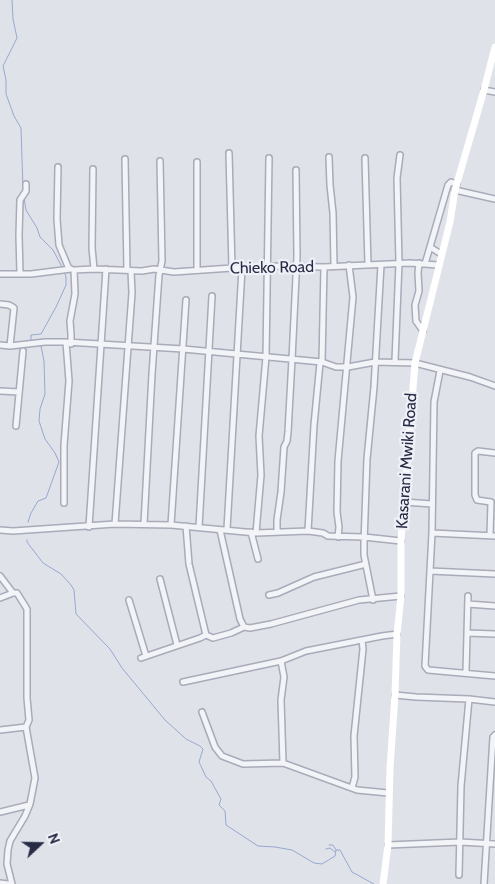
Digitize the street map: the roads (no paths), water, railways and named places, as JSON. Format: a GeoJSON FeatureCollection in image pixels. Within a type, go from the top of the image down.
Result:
{"type":"FeatureCollection","features":[{"type":"Feature","properties":{"kind":"main road","name":"Kasarani Mwiki Road"},"geometry":{"type":"LineString","coordinates":[[383,884],[388,845],[388,793],[392,720],[396,695],[397,634],[401,596],[404,502],[415,363],[450,222],[456,187],[495,47]]}},
{"type":"Feature","properties":{"kind":"street"},"geometry":{"type":"LineString","coordinates":[[484,90],[495,92]]}},
{"type":"Feature","properties":{"kind":"street"},"geometry":{"type":"LineString","coordinates":[[229,153],[232,268]]}},
{"type":"Feature","properties":{"kind":"street"},"geometry":{"type":"LineString","coordinates":[[395,362],[399,264],[397,178],[400,155]]}},
{"type":"Feature","properties":{"kind":"street"},"geometry":{"type":"LineString","coordinates":[[329,157],[334,266]]}},
{"type":"Feature","properties":{"kind":"street"},"geometry":{"type":"LineString","coordinates":[[258,559],[254,532],[261,475],[259,436],[266,357],[269,158]]}},
{"type":"Feature","properties":{"kind":"street"},"geometry":{"type":"LineString","coordinates":[[365,158],[368,265]]}},
{"type":"Feature","properties":{"kind":"street"},"geometry":{"type":"LineString","coordinates":[[116,524],[132,293],[129,270],[125,159]]}},
{"type":"Feature","properties":{"kind":"street"},"geometry":{"type":"LineString","coordinates":[[144,524],[154,348],[162,250],[160,161]]}},
{"type":"Feature","properties":{"kind":"street"},"geometry":{"type":"LineString","coordinates":[[197,162],[197,270]]}},
{"type":"Feature","properties":{"kind":"street"},"geometry":{"type":"LineString","coordinates":[[58,167],[59,245],[75,294],[70,321],[72,334],[68,343],[69,381],[64,445],[64,503]]}},
{"type":"Feature","properties":{"kind":"street"},"geometry":{"type":"LineString","coordinates":[[93,169],[92,248],[94,269]]}},
{"type":"Feature","properties":{"kind":"street"},"geometry":{"type":"LineString","coordinates":[[277,532],[284,447],[288,432],[292,359],[296,266],[296,170]]}},
{"type":"Feature","properties":{"kind":"street"},"geometry":{"type":"LineString","coordinates":[[422,331],[416,321],[415,305],[419,292],[418,273],[439,221],[449,183],[495,199]]}},
{"type":"Feature","properties":{"kind":"street"},"geometry":{"type":"LineString","coordinates":[[20,274],[18,235],[20,200],[26,191],[26,184]]}},
{"type":"Feature","properties":{"kind":"street"},"geometry":{"type":"LineString","coordinates":[[442,210],[451,212]]}},
{"type":"Feature","properties":{"kind":"street"},"geometry":{"type":"LineString","coordinates":[[439,221],[450,222]]}},
{"type":"Feature","properties":{"kind":"street"},"geometry":{"type":"LineString","coordinates":[[430,247],[441,254]]}},
{"type":"Feature","properties":{"kind":"street"},"geometry":{"type":"LineString","coordinates":[[373,600],[364,555],[364,537],[367,460],[382,264]]}},
{"type":"Feature","properties":{"kind":"street"},"geometry":{"type":"LineString","coordinates":[[338,536],[338,461],[353,298],[349,265]]}},
{"type":"Feature","properties":{"kind":"street","name":"Chieko Road"},"geometry":{"type":"LineString","coordinates":[[0,274],[31,274],[67,269],[161,270],[166,272],[260,268],[267,266],[438,265]]}},
{"type":"Feature","properties":{"kind":"street"},"geometry":{"type":"LineString","coordinates":[[308,531],[314,425],[321,362],[324,267]]}},
{"type":"Feature","properties":{"kind":"street"},"geometry":{"type":"LineString","coordinates":[[227,529],[242,268]]}},
{"type":"Feature","properties":{"kind":"street"},"geometry":{"type":"LineString","coordinates":[[88,527],[106,269]]}},
{"type":"Feature","properties":{"kind":"street"},"geometry":{"type":"LineString","coordinates":[[199,527],[212,296]]}},
{"type":"Feature","properties":{"kind":"street"},"geometry":{"type":"LineString","coordinates":[[171,525],[186,300]]}},
{"type":"Feature","properties":{"kind":"street"},"geometry":{"type":"LineString","coordinates":[[0,304],[9,305],[14,308],[10,346]]}},
{"type":"Feature","properties":{"kind":"street"},"geometry":{"type":"LineString","coordinates":[[0,345],[10,346],[45,342],[183,349],[321,362],[336,367],[348,367],[375,362],[415,363],[440,371],[470,377],[495,386]]}},
{"type":"Feature","properties":{"kind":"street"},"geometry":{"type":"LineString","coordinates":[[16,426],[23,351]]}},
{"type":"Feature","properties":{"kind":"street"},"geometry":{"type":"LineString","coordinates":[[440,371],[434,402],[432,533],[426,668],[428,670],[495,676]]}},
{"type":"Feature","properties":{"kind":"street"},"geometry":{"type":"LineString","coordinates":[[0,391],[19,392]]}},
{"type":"Feature","properties":{"kind":"street"},"geometry":{"type":"LineString","coordinates":[[432,533],[492,536],[491,502],[477,500],[475,495],[475,453],[495,453]]}},
{"type":"Feature","properties":{"kind":"street"},"geometry":{"type":"LineString","coordinates":[[404,502],[432,504]]}},
{"type":"Feature","properties":{"kind":"street"},"geometry":{"type":"LineString","coordinates":[[0,530],[14,531],[116,524],[144,524],[254,532],[308,531],[323,533],[328,536],[402,541]]}},
{"type":"Feature","properties":{"kind":"street"},"geometry":{"type":"LineString","coordinates":[[186,526],[189,564],[206,635],[212,638],[244,627],[250,628],[272,624],[344,603],[401,596]]}},
{"type":"Feature","properties":{"kind":"street"},"geometry":{"type":"LineString","coordinates":[[220,530],[240,619],[244,627]]}},
{"type":"Feature","properties":{"kind":"street"},"geometry":{"type":"LineString","coordinates":[[269,595],[278,593],[314,576],[366,564]]}},
{"type":"Feature","properties":{"kind":"street"},"geometry":{"type":"LineString","coordinates":[[430,571],[495,574]]}},
{"type":"Feature","properties":{"kind":"street"},"geometry":{"type":"LineString","coordinates":[[0,576],[13,593],[17,593],[26,609],[29,720],[26,726],[34,778],[29,805],[25,816],[10,841],[8,850],[7,864],[12,884]]}},
{"type":"Feature","properties":{"kind":"street"},"geometry":{"type":"LineString","coordinates":[[160,579],[177,645]]}},
{"type":"Feature","properties":{"kind":"street"},"geometry":{"type":"LineString","coordinates":[[0,598],[13,593]]}},
{"type":"Feature","properties":{"kind":"street"},"geometry":{"type":"LineString","coordinates":[[466,672],[468,596]]}},
{"type":"Feature","properties":{"kind":"street"},"geometry":{"type":"LineString","coordinates":[[129,600],[143,657],[206,635]]}},
{"type":"Feature","properties":{"kind":"street"},"geometry":{"type":"LineString","coordinates":[[468,604],[495,606]]}},
{"type":"Feature","properties":{"kind":"street"},"geometry":{"type":"LineString","coordinates":[[467,633],[495,634]]}},
{"type":"Feature","properties":{"kind":"street"},"geometry":{"type":"LineString","coordinates":[[183,682],[281,660],[306,651],[397,634]]}},
{"type":"Feature","properties":{"kind":"street"},"geometry":{"type":"LineString","coordinates":[[352,788],[355,778],[354,736],[363,649],[362,640]]}},
{"type":"Feature","properties":{"kind":"street"},"geometry":{"type":"LineString","coordinates":[[281,660],[284,677],[281,700],[283,763]]}},
{"type":"Feature","properties":{"kind":"street"},"geometry":{"type":"LineString","coordinates":[[396,695],[495,702]]}},
{"type":"Feature","properties":{"kind":"street"},"geometry":{"type":"LineString","coordinates":[[459,876],[461,786],[469,699]]}},
{"type":"Feature","properties":{"kind":"street"},"geometry":{"type":"LineString","coordinates":[[202,712],[215,747],[222,756],[244,764],[283,763],[360,791],[388,793]]}},
{"type":"Feature","properties":{"kind":"street"},"geometry":{"type":"LineString","coordinates":[[0,730],[26,726]]}},
{"type":"Feature","properties":{"kind":"street"},"geometry":{"type":"LineString","coordinates":[[484,884],[493,737],[495,735]]}},
{"type":"Feature","properties":{"kind":"street"},"geometry":{"type":"LineString","coordinates":[[0,812],[29,805]]}},
{"type":"Feature","properties":{"kind":"street"},"geometry":{"type":"LineString","coordinates":[[388,845],[460,842],[495,844]]}},
{"type":"Feature","properties":{"kind":"street"},"geometry":{"type":"LineString","coordinates":[[0,883],[8,884]]}},
{"type":"Feature","properties":{"kind":"waterway"},"geometry":{"type":"LineString","coordinates":[[12,0],[17,38],[3,66],[6,94],[14,116],[21,128],[23,189]]}},
{"type":"Feature","properties":{"kind":"waterway"},"geometry":{"type":"LineString","coordinates":[[24,198],[26,210],[40,237],[53,250],[62,267]]}},
{"type":"Feature","properties":{"kind":"waterway"},"geometry":{"type":"LineString","coordinates":[[31,341],[31,335],[41,334],[56,307],[66,285],[64,271]]}},
{"type":"Feature","properties":{"kind":"waterway"},"geometry":{"type":"LineString","coordinates":[[28,522],[38,501],[46,498],[59,462],[45,439],[39,421],[40,409],[45,394],[44,361],[41,346]]}},
{"type":"Feature","properties":{"kind":"waterway"},"geometry":{"type":"LineString","coordinates":[[27,540],[43,563],[61,574],[71,585],[74,590],[76,614],[110,649],[122,668],[165,720],[186,739],[203,749],[199,762],[206,777],[211,781],[221,799],[219,805],[225,811],[226,825],[258,846],[292,850],[314,863],[322,864],[335,856],[336,850],[340,850],[352,872],[374,884]]}},
{"type":"Feature","properties":{"kind":"waterway"},"geometry":{"type":"LineString","coordinates":[[329,845],[333,845],[336,850]]}},
{"type":"Feature","properties":{"kind":"waterway"},"geometry":{"type":"LineString","coordinates":[[326,849],[330,848],[335,852]]}}]}
